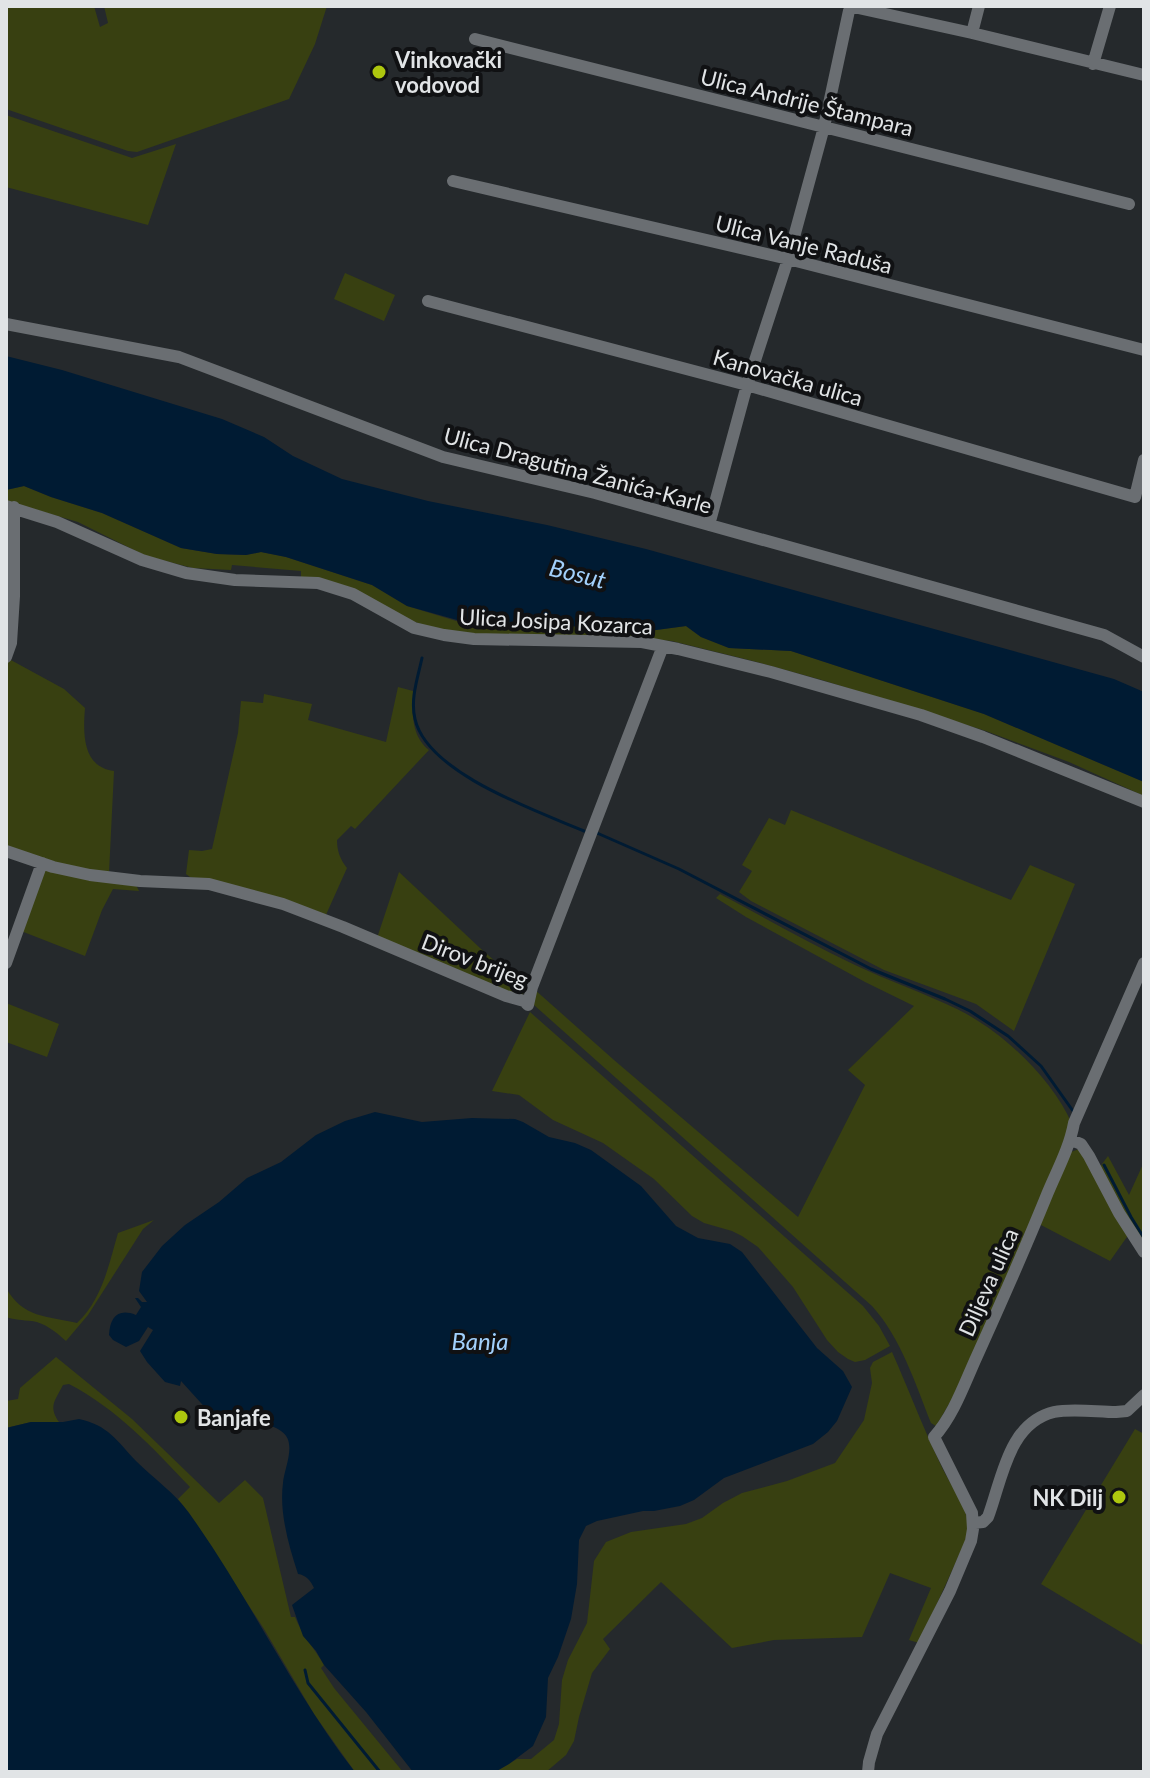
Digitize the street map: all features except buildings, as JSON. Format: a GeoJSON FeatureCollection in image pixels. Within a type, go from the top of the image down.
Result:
{"type":"FeatureCollection","features":[{"type":"Feature","properties":{"kind":"street"},"geometry":{"type":"LineString","coordinates":[[709,525],[824,127],[850,6],[1144,75]]}},
{"type":"Feature","properties":{"kind":"street"},"geometry":{"type":"LineString","coordinates":[[972,33],[979,6]]}},
{"type":"Feature","properties":{"kind":"street"},"geometry":{"type":"LineString","coordinates":[[1093,64],[1110,6]]}},
{"type":"Feature","properties":{"kind":"street","name":"Ulica Andrije Štampara"},"geometry":{"type":"LineString","coordinates":[[475,39],[1129,204]]}},
{"type":"Feature","properties":{"kind":"street","name":"Ulica Vanje Raduša"},"geometry":{"type":"LineString","coordinates":[[453,181],[788,259],[1144,350]]}},
{"type":"Feature","properties":{"kind":"street","name":"Kanovačka ulica"},"geometry":{"type":"LineString","coordinates":[[428,301],[747,385],[1135,497],[1144,460]]}},
{"type":"Feature","properties":{"kind":"street","name":"Ulica Dragutina Žanića-Karle"},"geometry":{"type":"LineString","coordinates":[[6,324],[179,357],[443,457],[595,493],[1104,635],[1143,653]]}},
{"type":"Feature","properties":{"kind":"street","name":"Ulica Josipa Kozarca"},"geometry":{"type":"LineString","coordinates":[[6,657],[11,643],[14,596],[10,506],[78,530],[142,560],[186,573],[235,580],[318,583],[353,594],[414,628],[444,635],[474,639],[642,642],[771,672],[921,715],[1144,802]]}},
{"type":"Feature","properties":{"kind":"street","name":"Dirov brijeg"},"geometry":{"type":"LineString","coordinates":[[6,851],[90,875],[209,884],[283,904],[528,1005],[532,987],[663,646]]}},
{"type":"Feature","properties":{"kind":"street"},"geometry":{"type":"LineString","coordinates":[[6,963],[42,863]]}},
{"type":"Feature","properties":{"kind":"street","name":"Diljeva ulica"},"geometry":{"type":"LineString","coordinates":[[973,1523],[972,1513],[934,1438],[956,1401],[1026,1248],[1071,1140],[1074,1123],[1144,963]]}},
{"type":"Feature","properties":{"kind":"street"},"geometry":{"type":"LineString","coordinates":[[1071,1140],[1081,1144],[1089,1156],[1144,1252]]}},
{"type":"Feature","properties":{"kind":"street"},"geometry":{"type":"LineString","coordinates":[[868,1772],[877,1734],[950,1591],[971,1541],[973,1523],[983,1522],[988,1517],[1013,1445],[1027,1427],[1052,1413],[1127,1411],[1144,1395]]}},
{"type":"Feature","properties":{"kind":"green space"},"geometry":{"type":"Polygon","coordinates":[[[6,6],[94,6],[100,27],[108,23],[104,6],[327,6],[315,44],[289,99],[137,152],[6,109],[6,6]]]}},
{"type":"Feature","properties":{"kind":"green space"},"geometry":{"type":"Polygon","coordinates":[[[6,115],[132,158],[176,144],[148,225],[6,187],[6,115]]]}},
{"type":"Feature","properties":{"kind":"green space"},"geometry":{"type":"Polygon","coordinates":[[[345,273],[395,295],[384,321],[334,299],[345,273]]]}},
{"type":"Feature","properties":{"kind":"green space"},"geometry":{"type":"Polygon","coordinates":[[[24,486],[102,513],[181,548],[217,554],[261,552],[286,557],[372,585],[407,606],[463,623],[475,625],[490,620],[656,630],[686,626],[701,637],[729,648],[791,651],[984,714],[1144,782],[1144,796],[1069,762],[986,731],[822,680],[672,641],[446,632],[301,577],[301,571],[232,565],[231,570],[193,568],[146,556],[78,522],[6,501],[6,490],[24,486]]]}},
{"type":"Feature","properties":{"kind":"green space"},"geometry":{"type":"Polygon","coordinates":[[[9,659],[64,689],[85,708],[85,738],[90,756],[103,768],[114,771],[109,873],[53,863],[6,847],[6,664],[9,659]]]}},
{"type":"Feature","properties":{"kind":"green space"},"geometry":{"type":"Polygon","coordinates":[[[398,687],[413,691],[416,731],[429,750],[355,829],[351,826],[337,840],[339,855],[347,868],[325,917],[186,874],[189,850],[212,849],[238,733],[241,701],[263,703],[264,694],[312,704],[308,720],[386,742],[398,687]]]}},
{"type":"Feature","properties":{"kind":"green space"},"geometry":{"type":"Polygon","coordinates":[[[791,810],[1011,900],[1030,865],[1075,884],[1014,1031],[976,1004],[884,970],[739,892],[752,871],[742,865],[769,818],[785,825],[791,810]]]}},
{"type":"Feature","properties":{"kind":"green space"},"geometry":{"type":"Polygon","coordinates":[[[44,867],[136,885],[139,891],[113,889],[85,956],[21,931],[44,867]]]}},
{"type":"Feature","properties":{"kind":"green space"},"geometry":{"type":"Polygon","coordinates":[[[399,872],[527,989],[522,995],[517,996],[377,938],[399,872]]]}},
{"type":"Feature","properties":{"kind":"green space"},"geometry":{"type":"Polygon","coordinates":[[[720,894],[838,957],[974,1018],[1008,1043],[1039,1073],[1072,1124],[965,1377],[936,1426],[931,1423],[891,1332],[872,1306],[534,1005],[534,989],[798,1217],[865,1085],[848,1070],[914,1006],[746,917],[716,898],[720,894]]]}},
{"type":"Feature","properties":{"kind":"green space"},"geometry":{"type":"Polygon","coordinates":[[[6,1003],[59,1024],[47,1057],[6,1042],[6,1003]]]}},
{"type":"Feature","properties":{"kind":"green space"},"geometry":{"type":"Polygon","coordinates":[[[530,1012],[863,1306],[890,1346],[865,1360],[855,1362],[848,1359],[827,1340],[793,1287],[758,1247],[732,1231],[692,1216],[654,1179],[603,1143],[553,1120],[519,1095],[492,1091],[530,1012]]]}},
{"type":"Feature","properties":{"kind":"green space"},"geometry":{"type":"Polygon","coordinates":[[[1079,1149],[1129,1234],[1110,1261],[1039,1224],[1071,1152],[1079,1149]]]}},
{"type":"Feature","properties":{"kind":"green space"},"geometry":{"type":"Polygon","coordinates":[[[1108,1156],[1129,1195],[1144,1162],[1144,1246],[1099,1168],[1108,1156]]]}},
{"type":"Feature","properties":{"kind":"green space"},"geometry":{"type":"Polygon","coordinates":[[[154,1220],[143,1229],[88,1315],[66,1341],[41,1324],[6,1317],[6,1288],[28,1310],[77,1323],[99,1293],[118,1233],[154,1220]]]}},
{"type":"Feature","properties":{"kind":"green space"},"geometry":{"type":"Polygon","coordinates":[[[892,1352],[968,1520],[965,1542],[919,1643],[909,1640],[931,1588],[890,1573],[862,1637],[774,1640],[732,1648],[661,1582],[603,1639],[610,1649],[592,1673],[574,1741],[566,1755],[546,1772],[495,1772],[517,1759],[531,1759],[554,1740],[559,1724],[562,1680],[568,1660],[587,1623],[594,1561],[606,1542],[631,1532],[686,1524],[702,1518],[742,1493],[835,1463],[864,1420],[873,1362],[892,1352]]]}},
{"type":"Feature","properties":{"kind":"green space"},"geometry":{"type":"Polygon","coordinates":[[[56,1357],[132,1419],[219,1503],[245,1480],[263,1498],[291,1617],[295,1617],[334,1688],[403,1772],[355,1772],[314,1714],[264,1629],[178,1499],[190,1487],[134,1430],[103,1405],[69,1384],[63,1385],[54,1404],[59,1422],[31,1422],[6,1428],[6,1401],[18,1399],[20,1388],[56,1357]]]}},
{"type":"Feature","properties":{"kind":"green space","name":"NK Dilj"},"geometry":{"type":"Polygon","coordinates":[[[1135,1429],[1144,1434],[1144,1646],[1041,1584],[1135,1429]]]}},
{"type":"Feature","properties":{"kind":"water","name":"Bosut"},"geometry":{"type":"Polygon","coordinates":[[[6,356],[222,419],[264,437],[293,456],[342,479],[646,549],[1114,679],[1144,692],[1144,782],[984,714],[791,651],[729,648],[701,637],[686,626],[656,630],[490,620],[475,625],[407,606],[372,585],[286,557],[261,552],[217,554],[181,548],[102,513],[24,486],[6,490],[6,356]]]}},
{"type":"Feature","properties":{"kind":"water","name":"Banja"},"geometry":{"type":"Polygon","coordinates":[[[375,1112],[422,1122],[515,1119],[549,1137],[591,1150],[641,1186],[676,1226],[698,1238],[730,1244],[742,1252],[817,1348],[843,1371],[852,1387],[837,1421],[813,1444],[724,1478],[694,1500],[680,1506],[643,1511],[586,1526],[579,1540],[577,1584],[571,1619],[548,1678],[546,1717],[533,1746],[495,1772],[413,1772],[303,1636],[292,1605],[314,1588],[308,1579],[298,1574],[286,1529],[282,1494],[289,1456],[286,1436],[268,1426],[220,1424],[181,1381],[180,1386],[165,1382],[140,1351],[153,1330],[148,1327],[139,1341],[126,1347],[109,1335],[116,1316],[124,1313],[136,1315],[141,1307],[135,1298],[147,1302],[139,1291],[142,1272],[162,1246],[185,1225],[247,1178],[281,1162],[316,1135],[345,1121],[375,1112]]]}},
{"type":"Feature","properties":{"kind":"water"},"geometry":{"type":"Polygon","coordinates":[[[79,1419],[97,1425],[111,1435],[183,1505],[211,1545],[311,1709],[355,1772],[6,1772],[6,1428],[31,1422],[79,1419]]]}},
{"type":"Feature","properties":{"kind":"waterway"},"geometry":{"type":"LineString","coordinates":[[422,658],[414,696],[415,719],[424,738],[440,756],[486,788],[584,831]]}},
{"type":"Feature","properties":{"kind":"waterway"},"geometry":{"type":"LineString","coordinates":[[597,833],[679,869],[871,969],[970,1011],[1008,1036],[1041,1066],[1073,1111]]}},
{"type":"Feature","properties":{"kind":"waterway"},"geometry":{"type":"LineString","coordinates":[[1104,1165],[1144,1238]]}},
{"type":"Feature","properties":{"kind":"waterway"},"geometry":{"type":"LineString","coordinates":[[305,1670],[308,1683],[380,1772]]}},
{"type":"Feature","properties":{"kind":"place","name":"Vinkovački vodovod"},"geometry":{"type":"Point","coordinates":[379,72]}},
{"type":"Feature","properties":{"kind":"place","name":"Banjafe"},"geometry":{"type":"Point","coordinates":[181,1417]}},
{"type":"Feature","properties":{"kind":"place","name":"NK Dilj"},"geometry":{"type":"Point","coordinates":[1119,1497]}}]}
